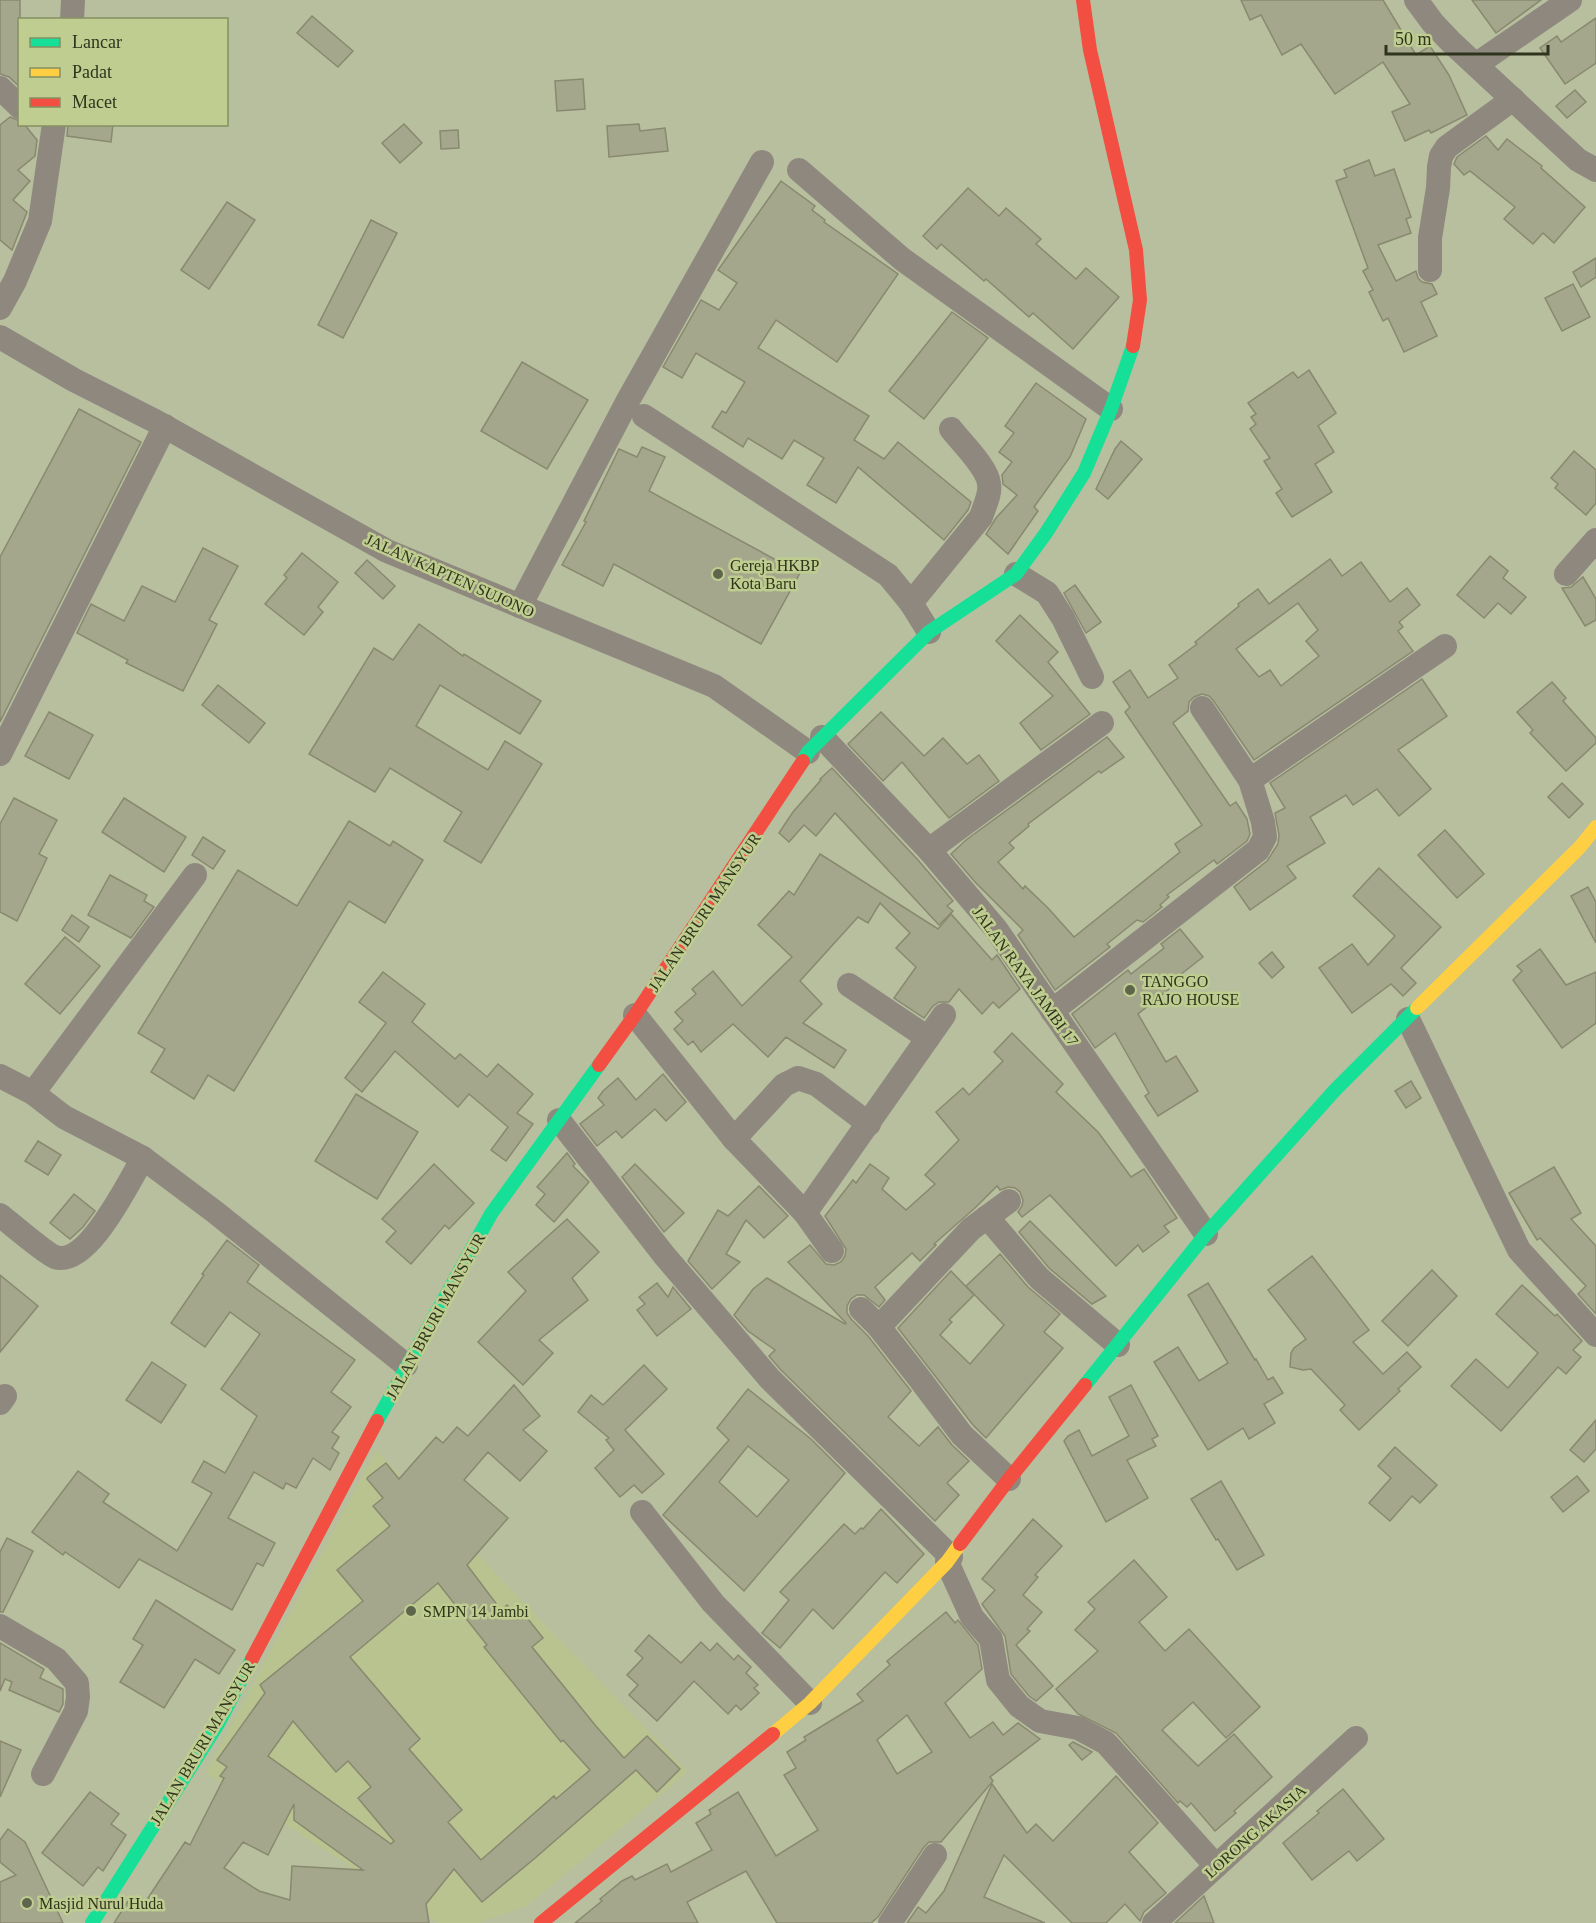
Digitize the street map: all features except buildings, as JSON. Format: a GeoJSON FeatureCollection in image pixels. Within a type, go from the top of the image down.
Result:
{"type":"FeatureCollection","features":[{"type":"Feature","properties":{"kind":"street"},"geometry":{"type":"LineString","coordinates":[[72,18],[73,0]]}},
{"type":"Feature","properties":{"kind":"street"},"geometry":{"type":"LineString","coordinates":[[1083,0],[1090,50],[1136,250],[1140,300],[1133,346],[1111,409],[1084,473],[1046,533],[1016,574],[1047,593],[1063,618],[1092,677]]}},
{"type":"Feature","properties":{"kind":"street"},"geometry":{"type":"LineString","coordinates":[[1416,0],[1432,23],[1578,160],[1596,170]]}},
{"type":"Feature","properties":{"kind":"street"},"geometry":{"type":"LineString","coordinates":[[1477,64],[1570,0]]}},
{"type":"Feature","properties":{"kind":"street"},"geometry":{"type":"LineString","coordinates":[[0,88],[18,105]]}},
{"type":"Feature","properties":{"kind":"street"},"geometry":{"type":"LineString","coordinates":[[1430,270],[1430,238],[1441,156],[1447,147],[1513,99]]}},
{"type":"Feature","properties":{"kind":"street"},"geometry":{"type":"LineString","coordinates":[[0,308],[15,281],[40,221],[48,128]]}},
{"type":"Feature","properties":{"kind":"street"},"geometry":{"type":"LineString","coordinates":[[520,606],[626,404],[762,162]]}},
{"type":"Feature","properties":{"kind":"street"},"geometry":{"type":"LineString","coordinates":[[799,170],[902,259],[1111,409]]}},
{"type":"Feature","properties":{"kind":"street","name":"JALAN KAPTEN SUJONO"},"geometry":{"type":"LineString","coordinates":[[0,337],[74,380],[165,426],[387,551],[714,686],[815,745]]}},
{"type":"Feature","properties":{"kind":"street"},"geometry":{"type":"LineString","coordinates":[[644,416],[888,575],[911,603],[929,632]]}},
{"type":"Feature","properties":{"kind":"street"},"geometry":{"type":"LineString","coordinates":[[0,754],[165,426]]}},
{"type":"Feature","properties":{"kind":"street"},"geometry":{"type":"LineString","coordinates":[[911,603],[981,517],[987,501],[990,485],[986,473],[951,429]]}},
{"type":"Feature","properties":{"kind":"street"},"geometry":{"type":"LineString","coordinates":[[1566,574],[1596,540]]}},
{"type":"Feature","properties":{"kind":"street","name":"JALAN BRURI MANSYUR"},"geometry":{"type":"LineString","coordinates":[[92,1923],[218,1724],[406,1365],[490,1214],[635,1015],[815,745],[929,632],[1016,574]]}},
{"type":"Feature","properties":{"kind":"street"},"geometry":{"type":"LineString","coordinates":[[1250,780],[1445,646]]}},
{"type":"Feature","properties":{"kind":"street"},"geometry":{"type":"LineString","coordinates":[[1052,1011],[1258,850],[1264,837],[1263,822],[1250,780],[1202,708]]}},
{"type":"Feature","properties":{"kind":"street"},"geometry":{"type":"LineString","coordinates":[[929,850],[1102,723]]}},
{"type":"Feature","properties":{"kind":"street","name":"JALAN RAYA JAMBI 17"},"geometry":{"type":"LineString","coordinates":[[815,745],[929,850],[996,929],[1206,1234]]}},
{"type":"Feature","properties":{"kind":"street"},"geometry":{"type":"LineString","coordinates":[[541,1923],[810,1703],[949,1560],[1009,1479],[1206,1234],[1335,1090],[1580,847],[1596,827]]}},
{"type":"Feature","properties":{"kind":"street"},"geometry":{"type":"LineString","coordinates":[[33,1093],[195,875]]}},
{"type":"Feature","properties":{"kind":"street"},"geometry":{"type":"LineString","coordinates":[[849,985],[928,1038]]}},
{"type":"Feature","properties":{"kind":"street"},"geometry":{"type":"LineString","coordinates":[[635,1015],[734,1139],[805,1213],[832,1251]]}},
{"type":"Feature","properties":{"kind":"street"},"geometry":{"type":"LineString","coordinates":[[805,1213],[944,1015]]}},
{"type":"Feature","properties":{"kind":"street"},"geometry":{"type":"LineString","coordinates":[[1408,1018],[1519,1250],[1596,1335]]}},
{"type":"Feature","properties":{"kind":"street"},"geometry":{"type":"LineString","coordinates":[[0,1076],[33,1093],[64,1117],[143,1158],[215,1212],[406,1365]]}},
{"type":"Feature","properties":{"kind":"street"},"geometry":{"type":"LineString","coordinates":[[734,1139],[784,1085],[798,1078],[816,1084],[869,1124]]}},
{"type":"Feature","properties":{"kind":"street"},"geometry":{"type":"LineString","coordinates":[[559,1120],[664,1255],[770,1379],[949,1560],[972,1617],[991,1639],[998,1680],[1019,1706],[1040,1721],[1078,1728],[1106,1743],[1216,1866]]}},
{"type":"Feature","properties":{"kind":"street"},"geometry":{"type":"LineString","coordinates":[[0,1215],[55,1257],[69,1258],[82,1250],[96,1235],[143,1158]]}},
{"type":"Feature","properties":{"kind":"street"},"geometry":{"type":"LineString","coordinates":[[879,1328],[971,1229],[1009,1202]]}},
{"type":"Feature","properties":{"kind":"street"},"geometry":{"type":"LineString","coordinates":[[987,1217],[1039,1278],[1118,1346]]}},
{"type":"Feature","properties":{"kind":"street"},"geometry":{"type":"LineString","coordinates":[[861,1310],[879,1328],[962,1435],[1009,1479]]}},
{"type":"Feature","properties":{"kind":"street"},"geometry":{"type":"LineString","coordinates":[[642,1512],[713,1603],[810,1703]]}},
{"type":"Feature","properties":{"kind":"street"},"geometry":{"type":"LineString","coordinates":[[0,1626],[56,1659],[77,1683],[76,1710],[43,1774]]}},
{"type":"Feature","properties":{"kind":"street","name":"LORONG AKASIA"},"geometry":{"type":"LineString","coordinates":[[1154,1923],[1356,1738]]}},
{"type":"Feature","properties":{"kind":"street"},"geometry":{"type":"LineString","coordinates":[[890,1923],[935,1855]]}},
{"type":"Feature","properties":{"kind":"shaded area","name":"SMPN 14 Jambi"},"geometry":{"type":"Polygon","coordinates":[[[376,1450],[688,1772],[527,1906],[478,1923],[438,1923],[206,1773],[376,1450]]]}},
{"type":"Feature","properties":{"kind":"traffic: fast"},"geometry":{"type":"LineString","coordinates":[[803,761],[808,752],[929,632],[1016,574],[1046,533],[1084,473],[1111,409],[1133,346]]}},
{"type":"Feature","properties":{"kind":"traffic: fast"},"geometry":{"type":"LineString","coordinates":[[1085,1385],[1206,1234],[1335,1090],[1417,1008]]}},
{"type":"Feature","properties":{"kind":"traffic: fast"},"geometry":{"type":"LineString","coordinates":[[377,1421],[491,1214],[599,1065]]}},
{"type":"Feature","properties":{"kind":"traffic: fast"},"geometry":{"type":"LineString","coordinates":[[92,1923],[218,1724],[252,1659]]}},
{"type":"Feature","properties":{"kind":"traffic: slow"},"geometry":{"type":"LineString","coordinates":[[1417,1008],[1580,847],[1596,827]]}},
{"type":"Feature","properties":{"kind":"traffic: slow"},"geometry":{"type":"LineString","coordinates":[[773,1734],[810,1703],[947,1562],[960,1544]]}},
{"type":"Feature","properties":{"kind":"traffic: jam"},"geometry":{"type":"LineString","coordinates":[[1083,0],[1090,50],[1136,250],[1140,300],[1133,346]]}},
{"type":"Feature","properties":{"kind":"traffic: jam"},"geometry":{"type":"LineString","coordinates":[[599,1065],[635,1015],[803,761]]}},
{"type":"Feature","properties":{"kind":"traffic: jam"},"geometry":{"type":"LineString","coordinates":[[960,1544],[1085,1385]]}},
{"type":"Feature","properties":{"kind":"traffic: jam"},"geometry":{"type":"LineString","coordinates":[[252,1659],[377,1421]]}},
{"type":"Feature","properties":{"kind":"traffic: jam"},"geometry":{"type":"LineString","coordinates":[[541,1923],[773,1734]]}},
{"type":"Feature","properties":{"kind":"place","name":"Gereja HKBP Kota Baru"},"geometry":{"type":"Point","coordinates":[718,574]}},
{"type":"Feature","properties":{"kind":"place","name":"TANGGO RAJO HOUSE"},"geometry":{"type":"Point","coordinates":[1130,990]}},
{"type":"Feature","properties":{"kind":"place","name":"SMPN 14 Jambi"},"geometry":{"type":"Point","coordinates":[411,1611]}},
{"type":"Feature","properties":{"kind":"place","name":"Masjid Nurul Huda"},"geometry":{"type":"Point","coordinates":[27,1903]}}]}
